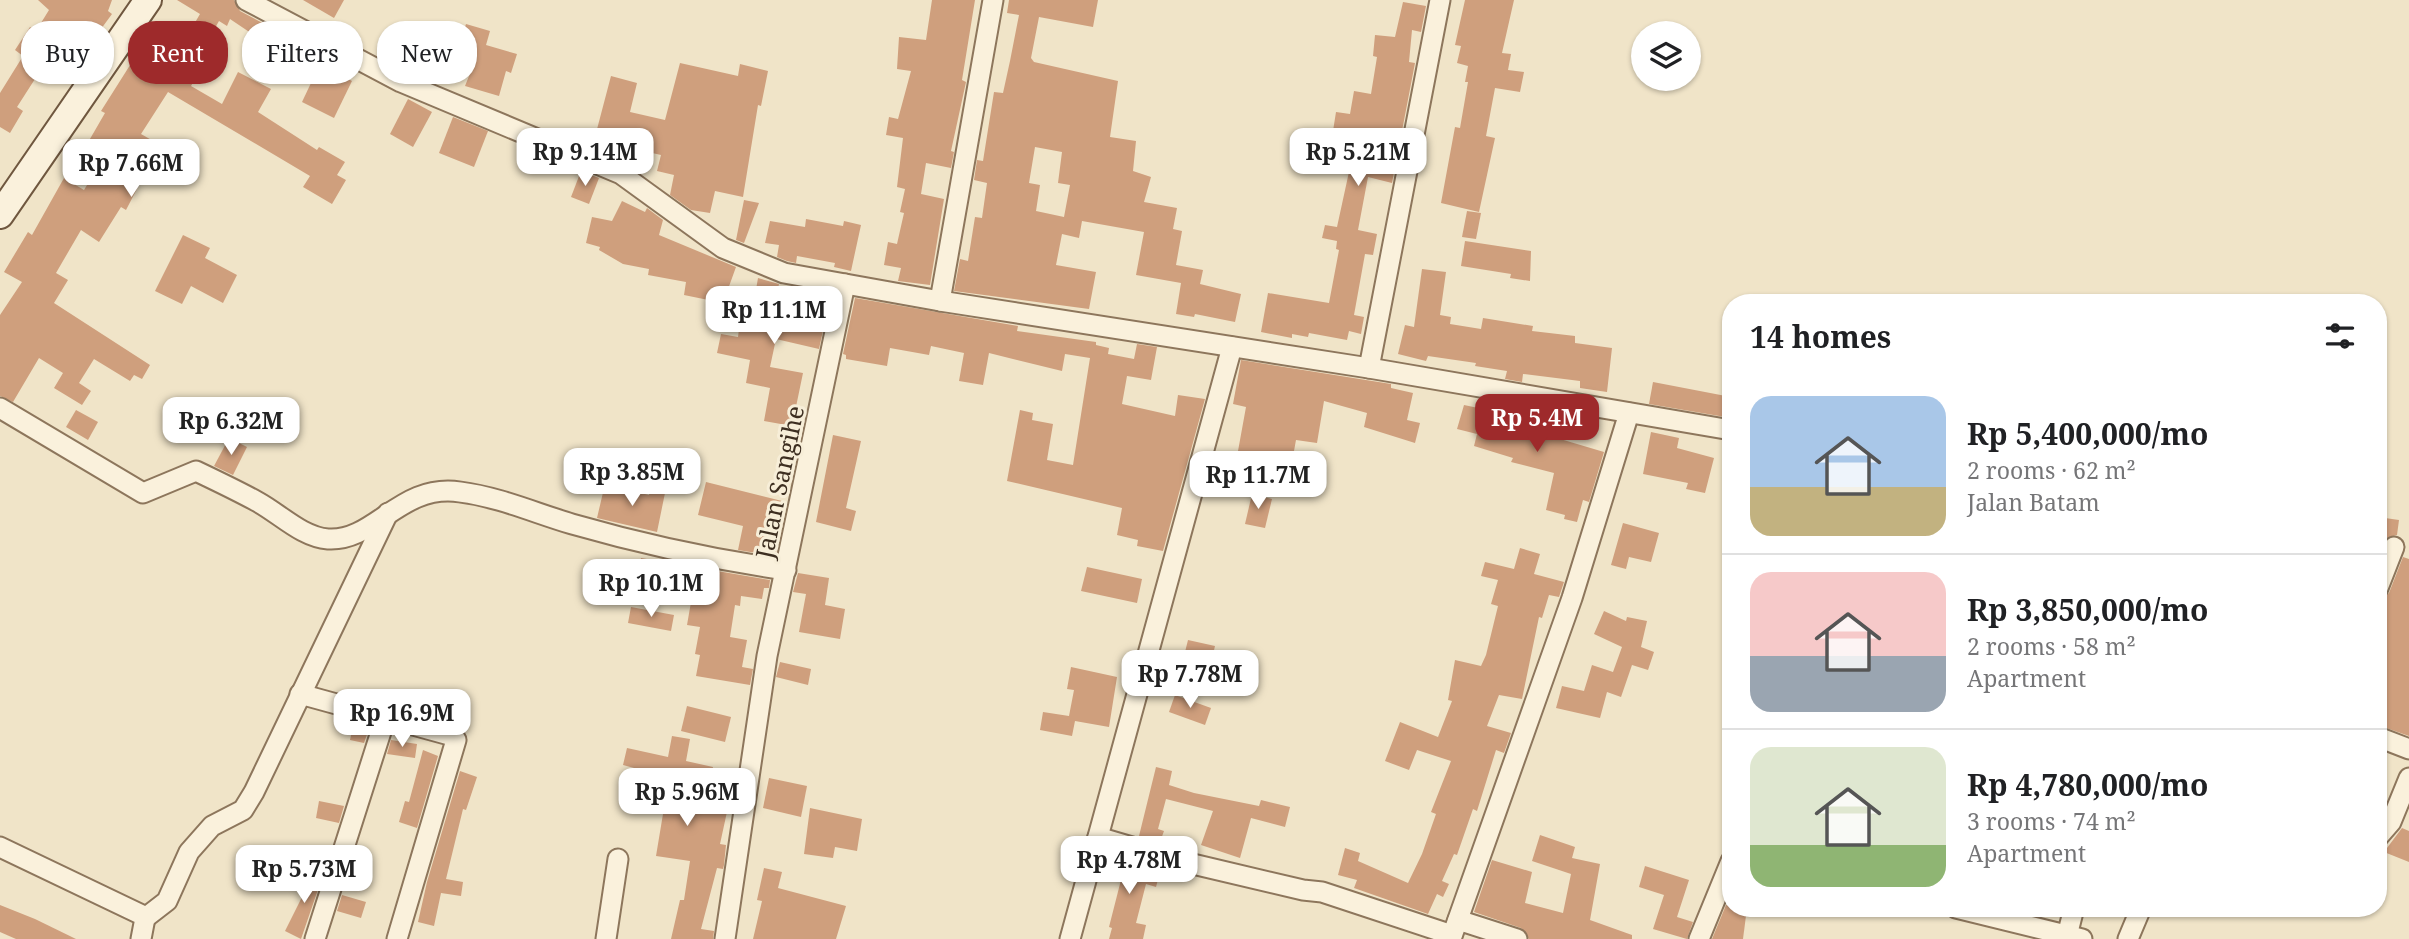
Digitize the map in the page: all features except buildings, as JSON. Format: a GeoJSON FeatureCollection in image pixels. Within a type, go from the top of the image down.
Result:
{"type":"FeatureCollection","features":[{"type":"Feature","properties":{"kind":"main road"},"geometry":{"type":"LineString","coordinates":[[0,215],[148,0]]}},
{"type":"Feature","properties":{"kind":"street"},"geometry":{"type":"LineString","coordinates":[[246,0],[401,82],[621,174],[723,248],[783,273],[1722,428]]}},
{"type":"Feature","properties":{"kind":"street"},"geometry":{"type":"LineString","coordinates":[[940,301],[993,0]]}},
{"type":"Feature","properties":{"kind":"street"},"geometry":{"type":"LineString","coordinates":[[1369,368],[1440,0]]}},
{"type":"Feature","properties":{"kind":"street","name":"Jalan Sangihe"},"geometry":{"type":"LineString","coordinates":[[725,939],[753,744],[845,285]]}},
{"type":"Feature","properties":{"kind":"street"},"geometry":{"type":"LineString","coordinates":[[1070,939],[1232,347]]}},
{"type":"Feature","properties":{"kind":"street"},"geometry":{"type":"LineString","coordinates":[[0,408],[143,493],[166,486],[188,471],[197,471],[259,502],[313,536],[329,539],[353,534],[427,492],[458,491],[506,502],[569,523],[697,557],[786,570]]}},
{"type":"Feature","properties":{"kind":"street"},"geometry":{"type":"LineString","coordinates":[[1454,931],[1572,598],[1629,413]]}},
{"type":"Feature","properties":{"kind":"street"},"geometry":{"type":"LineString","coordinates":[[141,939],[145,918],[167,901],[189,852],[212,826],[243,810],[388,513]]}},
{"type":"Feature","properties":{"kind":"street"},"geometry":{"type":"LineString","coordinates":[[2387,565],[2394,547]]}},
{"type":"Feature","properties":{"kind":"street"},"geometry":{"type":"LineString","coordinates":[[300,694],[386,716],[446,734],[456,740],[397,939]]}},
{"type":"Feature","properties":{"kind":"street"},"geometry":{"type":"LineString","coordinates":[[314,939],[386,716]]}},
{"type":"Feature","properties":{"kind":"street"},"geometry":{"type":"LineString","coordinates":[[2387,740],[2409,749]]}},
{"type":"Feature","properties":{"kind":"street"},"geometry":{"type":"LineString","coordinates":[[2387,827],[2409,778]]}},
{"type":"Feature","properties":{"kind":"street"},"geometry":{"type":"LineString","coordinates":[[1098,837],[1192,864],[1322,892],[1454,931],[1517,939]]}},
{"type":"Feature","properties":{"kind":"street"},"geometry":{"type":"LineString","coordinates":[[0,847],[145,918]]}},
{"type":"Feature","properties":{"kind":"street"},"geometry":{"type":"LineString","coordinates":[[606,939],[618,859]]}},
{"type":"Feature","properties":{"kind":"street"},"geometry":{"type":"LineString","coordinates":[[1699,939],[1722,883]]}},
{"type":"Feature","properties":{"kind":"street"},"geometry":{"type":"LineString","coordinates":[[2012,917],[2074,937],[2074,917]]}},
{"type":"Feature","properties":{"kind":"street"},"geometry":{"type":"LineString","coordinates":[[2128,939],[2137,917]]}}]}
